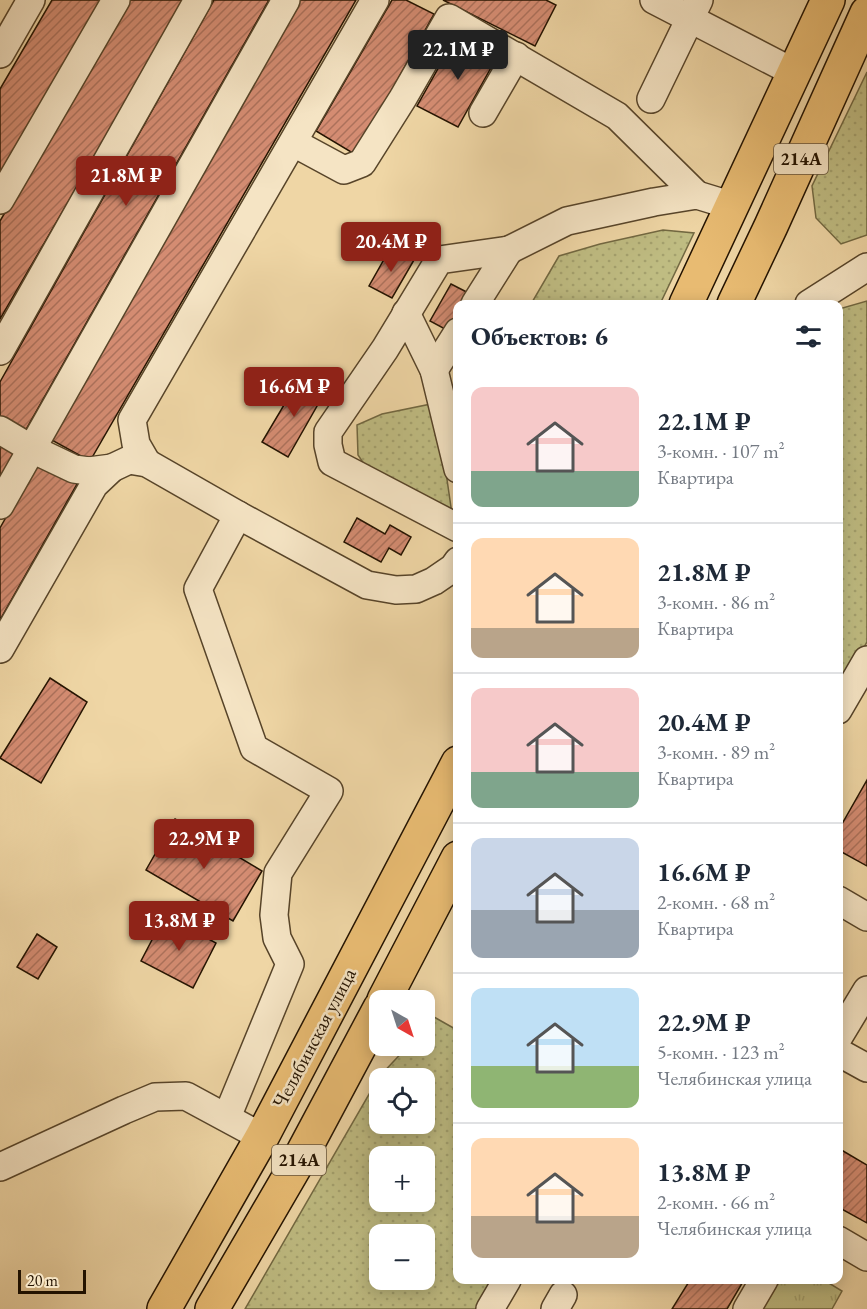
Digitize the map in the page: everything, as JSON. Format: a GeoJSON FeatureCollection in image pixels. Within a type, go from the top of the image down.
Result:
{"type":"FeatureCollection","features":[{"type":"Feature","properties":{"kind":"main road"},"geometry":{"type":"LineString","coordinates":[[688,300],[795,73],[821,5]]}},
{"type":"Feature","properties":{"kind":"main road","name":"214А"},"geometry":{"type":"LineString","coordinates":[[736,300],[867,13]]}},
{"type":"Feature","properties":{"kind":"main road"},"geometry":{"type":"LineString","coordinates":[[733,206],[771,226]]}},
{"type":"Feature","properties":{"kind":"main road","name":"Челябинская улица"},"geometry":{"type":"LineString","coordinates":[[164,1309],[262,1137],[453,773]]}},
{"type":"Feature","properties":{"kind":"main road"},"geometry":{"type":"LineString","coordinates":[[357,957],[390,989],[453,868]]}},
{"type":"Feature","properties":{"kind":"main road","name":"214А"},"geometry":{"type":"LineString","coordinates":[[213,1309],[300,1158],[369,1029]]}},
{"type":"Feature","properties":{"kind":"main road"},"geometry":{"type":"LineString","coordinates":[[262,1137],[300,1158]]}},
{"type":"Feature","properties":{"kind":"street"},"geometry":{"type":"LineString","coordinates":[[0,54],[31,0]]}},
{"type":"Feature","properties":{"kind":"street"},"geometry":{"type":"LineString","coordinates":[[0,200],[116,0]]}},
{"type":"Feature","properties":{"kind":"street"},"geometry":{"type":"LineString","coordinates":[[0,351],[198,0]]}},
{"type":"Feature","properties":{"kind":"street"},"geometry":{"type":"LineString","coordinates":[[0,506],[286,0]]}},
{"type":"Feature","properties":{"kind":"street"},"geometry":{"type":"LineString","coordinates":[[147,463],[136,444],[132,420],[375,0]]}},
{"type":"Feature","properties":{"kind":"street"},"geometry":{"type":"LineString","coordinates":[[654,0],[694,10],[795,73]]}},
{"type":"Feature","properties":{"kind":"street"},"geometry":{"type":"LineString","coordinates":[[651,99],[694,10]]}},
{"type":"Feature","properties":{"kind":"street"},"geometry":{"type":"LineString","coordinates":[[294,143],[344,170],[362,163],[449,18],[618,116],[697,195]]}},
{"type":"Feature","properties":{"kind":"street"},"geometry":{"type":"LineString","coordinates":[[483,113],[516,56]]}},
{"type":"Feature","properties":{"kind":"street"},"geometry":{"type":"LineString","coordinates":[[453,525],[332,462],[328,446],[328,432],[384,349],[439,260],[508,250],[567,221],[654,202],[697,195],[733,206]]}},
{"type":"Feature","properties":{"kind":"street"},"geometry":{"type":"LineString","coordinates":[[477,300],[508,250]]}},
{"type":"Feature","properties":{"kind":"street"},"geometry":{"type":"LineString","coordinates":[[816,300],[866,269]]}},
{"type":"Feature","properties":{"kind":"street"},"geometry":{"type":"LineString","coordinates":[[406,313],[434,370],[453,448]]}},
{"type":"Feature","properties":{"kind":"street"},"geometry":{"type":"LineString","coordinates":[[434,370],[453,340]]}},
{"type":"Feature","properties":{"kind":"street"},"geometry":{"type":"LineString","coordinates":[[0,430],[32,450],[74,469],[89,471],[112,468],[129,460],[147,463],[367,585],[396,590],[416,589],[434,581],[453,568]]}},
{"type":"Feature","properties":{"kind":"street"},"geometry":{"type":"LineString","coordinates":[[0,649],[94,485],[112,468]]}},
{"type":"Feature","properties":{"kind":"street"},"geometry":{"type":"LineString","coordinates":[[226,1117],[290,964],[277,938],[274,915],[278,873],[329,791],[254,748],[198,590],[238,515]]}},
{"type":"Feature","properties":{"kind":"street"},"geometry":{"type":"LineString","coordinates":[[843,701],[867,660]]}},
{"type":"Feature","properties":{"kind":"street"},"geometry":{"type":"LineString","coordinates":[[843,1030],[867,990]]}},
{"type":"Feature","properties":{"kind":"street"},"geometry":{"type":"LineString","coordinates":[[843,1055],[867,1068]]}},
{"type":"Feature","properties":{"kind":"street"},"geometry":{"type":"LineString","coordinates":[[0,1167],[155,1097],[186,1096],[262,1137]]}},
{"type":"Feature","properties":{"kind":"street"},"geometry":{"type":"LineString","coordinates":[[843,1243],[867,1257]]}},
{"type":"Feature","properties":{"kind":"street"},"geometry":{"type":"LineString","coordinates":[[490,1309],[505,1284]]}},
{"type":"Feature","properties":{"kind":"street"},"geometry":{"type":"LineString","coordinates":[[747,1309],[762,1284]]}},
{"type":"Feature","properties":{"kind":"green space"},"geometry":{"type":"Polygon","coordinates":[[[867,72],[867,235],[841,244],[816,218],[812,186],[867,72]]]}},
{"type":"Feature","properties":{"kind":"green space"},"geometry":{"type":"Polygon","coordinates":[[[663,230],[694,233],[662,300],[533,300],[559,256],[663,230]]]}},
{"type":"Feature","properties":{"kind":"green space"},"geometry":{"type":"Polygon","coordinates":[[[867,301],[867,642],[852,669],[843,677],[843,308],[867,301]]]}},
{"type":"Feature","properties":{"kind":"green space"},"geometry":{"type":"Polygon","coordinates":[[[436,403],[453,521],[370,473],[358,455],[357,425],[382,414],[436,403]]]}},
{"type":"Feature","properties":{"kind":"green space"},"geometry":{"type":"Polygon","coordinates":[[[435,1018],[453,1028],[453,1284],[492,1284],[477,1309],[245,1309],[369,1094],[369,1134],[435,1134],[435,1068],[387,1068],[399,1056],[435,1056],[435,1018]]]}},
{"type":"Feature","properties":{"kind":"green space"},"geometry":{"type":"Polygon","coordinates":[[[770,1284],[831,1284],[842,1291],[832,1309],[754,1309],[770,1284]]]}},
{"type":"Feature","properties":{"kind":"building"},"geometry":{"type":"Polygon","coordinates":[[[52,0],[105,0],[0,181],[0,89],[52,0]]]}},
{"type":"Feature","properties":{"kind":"building"},"geometry":{"type":"Polygon","coordinates":[[[129,0],[186,0],[0,319],[0,221],[129,0]]]}},
{"type":"Feature","properties":{"kind":"building"},"geometry":{"type":"Polygon","coordinates":[[[214,0],[269,0],[24,433],[0,419],[0,382],[214,0]]]}},
{"type":"Feature","properties":{"kind":"building"},"geometry":{"type":"Polygon","coordinates":[[[300,0],[356,0],[90,461],[48,438],[300,0]]]}},
{"type":"Feature","properties":{"kind":"building"},"geometry":{"type":"Polygon","coordinates":[[[392,0],[406,0],[434,14],[356,155],[316,131],[392,0]]]}},
{"type":"Feature","properties":{"kind":"building"},"geometry":{"type":"Polygon","coordinates":[[[443,0],[546,0],[556,5],[535,46],[443,0]]]}},
{"type":"Feature","properties":{"kind":"building"},"geometry":{"type":"Polygon","coordinates":[[[457,35],[498,55],[458,127],[417,106],[457,35]]]}},
{"type":"Feature","properties":{"kind":"building"},"geometry":{"type":"Polygon","coordinates":[[[391,247],[414,260],[392,298],[369,286],[391,247]]]}},
{"type":"Feature","properties":{"kind":"building"},"geometry":{"type":"Polygon","coordinates":[[[451,284],[482,300],[453,300],[453,333],[430,321],[451,284]]]}},
{"type":"Feature","properties":{"kind":"building"},"geometry":{"type":"Polygon","coordinates":[[[300,378],[325,392],[288,457],[262,442],[300,378]]]}},
{"type":"Feature","properties":{"kind":"building"},"geometry":{"type":"Polygon","coordinates":[[[0,444],[16,453],[0,483],[0,444]]]}},
{"type":"Feature","properties":{"kind":"building"},"geometry":{"type":"Polygon","coordinates":[[[37,462],[77,484],[0,620],[0,528],[37,462]]]}},
{"type":"Feature","properties":{"kind":"building"},"geometry":{"type":"Polygon","coordinates":[[[357,518],[385,534],[390,525],[411,537],[401,555],[389,548],[381,562],[344,542],[357,518]]]}},
{"type":"Feature","properties":{"kind":"building"},"geometry":{"type":"Polygon","coordinates":[[[50,678],[87,702],[41,783],[0,758],[50,678]]]}},
{"type":"Feature","properties":{"kind":"building"},"geometry":{"type":"Polygon","coordinates":[[[867,780],[867,866],[843,853],[843,822],[867,780]]]}},
{"type":"Feature","properties":{"kind":"building"},"geometry":{"type":"Polygon","coordinates":[[[175,819],[262,871],[233,921],[146,870],[175,819]]]}},
{"type":"Feature","properties":{"kind":"building"},"geometry":{"type":"Polygon","coordinates":[[[165,915],[216,943],[193,988],[141,961],[165,915]]]}},
{"type":"Feature","properties":{"kind":"building"},"geometry":{"type":"Polygon","coordinates":[[[37,934],[57,947],[38,979],[17,967],[37,934]]]}},
{"type":"Feature","properties":{"kind":"building"},"geometry":{"type":"Polygon","coordinates":[[[843,1151],[867,1165],[867,1223],[843,1210],[843,1151]]]}},
{"type":"Feature","properties":{"kind":"building"},"geometry":{"type":"Polygon","coordinates":[[[688,1284],[742,1284],[727,1309],[672,1309],[688,1284]]]}}]}
